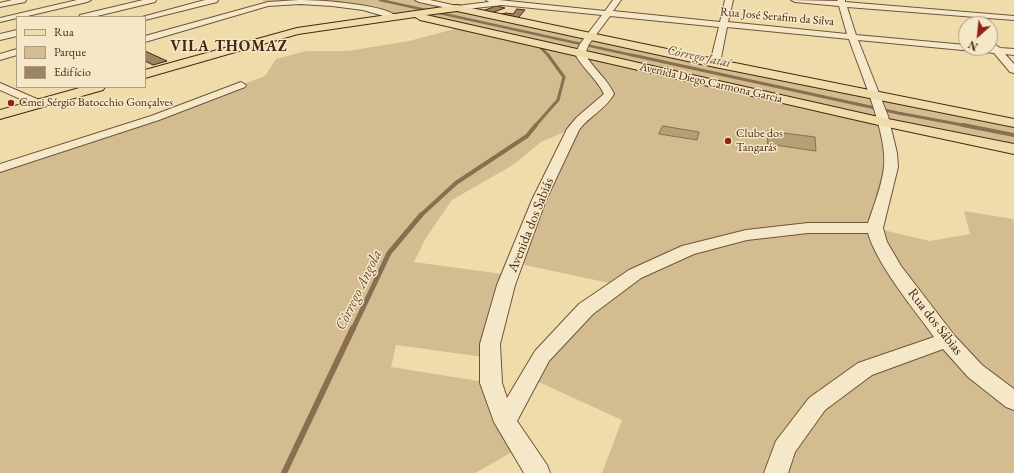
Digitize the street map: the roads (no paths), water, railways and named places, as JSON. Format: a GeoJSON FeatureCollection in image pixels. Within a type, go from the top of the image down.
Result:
{"type":"FeatureCollection","features":[{"type":"Feature","properties":{"kind":"main road"},"geometry":{"type":"LineString","coordinates":[[146,74],[297,31],[454,8]]}},
{"type":"Feature","properties":{"kind":"main road","name":"Avenida Diego Carmona Garcia"},"geometry":{"type":"LineString","coordinates":[[454,8],[584,46],[1014,150]]}},
{"type":"Feature","properties":{"kind":"main road","name":"Avenida Diego Carmona Garcia"},"geometry":{"type":"LineString","coordinates":[[412,14],[584,46],[715,63],[876,99],[1014,123]]}},
{"type":"Feature","properties":{"kind":"main road"},"geometry":{"type":"LineString","coordinates":[[0,115],[95,88]]}},
{"type":"Feature","properties":{"kind":"street"},"geometry":{"type":"LineString","coordinates":[[0,5],[22,0]]}},
{"type":"Feature","properties":{"kind":"street"},"geometry":{"type":"LineString","coordinates":[[0,8],[25,16],[87,0]]}},
{"type":"Feature","properties":{"kind":"street"},"geometry":{"type":"LineString","coordinates":[[87,16],[152,0]]}},
{"type":"Feature","properties":{"kind":"street"},"geometry":{"type":"LineString","coordinates":[[146,18],[214,0]]}},
{"type":"Feature","properties":{"kind":"street"},"geometry":{"type":"LineString","coordinates":[[248,0],[268,4]]}},
{"type":"Feature","properties":{"kind":"street","name":"Avenida Diego Carmona Garcia"},"geometry":{"type":"LineString","coordinates":[[419,0],[454,8]]}},
{"type":"Feature","properties":{"kind":"street","name":"Rua José Serafim da Silva"},"geometry":{"type":"LineString","coordinates":[[490,0],[958,47]]}},
{"type":"Feature","properties":{"kind":"street"},"geometry":{"type":"LineString","coordinates":[[584,46],[617,0]]}},
{"type":"Feature","properties":{"kind":"street"},"geometry":{"type":"LineString","coordinates":[[715,63],[728,0]]}},
{"type":"Feature","properties":{"kind":"street"},"geometry":{"type":"LineString","coordinates":[[795,0],[841,2],[1014,18]]}},
{"type":"Feature","properties":{"kind":"street"},"geometry":{"type":"LineString","coordinates":[[454,8],[504,1]]}},
{"type":"Feature","properties":{"kind":"street"},"geometry":{"type":"LineString","coordinates":[[146,39],[268,4],[327,2],[374,10],[394,17]]}},
{"type":"Feature","properties":{"kind":"street"},"geometry":{"type":"LineString","coordinates":[[538,473],[504,422],[542,356],[586,308],[635,274],[688,250],[746,235],[808,228],[875,228],[891,167],[891,153],[876,99],[841,2]]}},
{"type":"Feature","properties":{"kind":"street"},"geometry":{"type":"LineString","coordinates":[[955,4],[963,14]]}},
{"type":"Feature","properties":{"kind":"street"},"geometry":{"type":"LineString","coordinates":[[0,20],[16,17]]}},
{"type":"Feature","properties":{"kind":"street"},"geometry":{"type":"LineString","coordinates":[[0,37],[16,33]]}},
{"type":"Feature","properties":{"kind":"street","name":"Avenida dos Sabiás"},"geometry":{"type":"LineString","coordinates":[[504,422],[491,383],[490,344],[506,285],[539,200],[573,129],[582,118],[606,99],[609,94],[596,75],[584,64],[584,46]]}},
{"type":"Feature","properties":{"kind":"street"},"geometry":{"type":"LineString","coordinates":[[998,48],[1014,52]]}},
{"type":"Feature","properties":{"kind":"street"},"geometry":{"type":"LineString","coordinates":[[0,57],[16,52]]}},
{"type":"Feature","properties":{"kind":"street"},"geometry":{"type":"LineString","coordinates":[[998,52],[1014,70]]}},
{"type":"Feature","properties":{"kind":"street"},"geometry":{"type":"LineString","coordinates":[[0,168],[155,118],[241,84]]}},
{"type":"Feature","properties":{"kind":"street"},"geometry":{"type":"LineString","coordinates":[[0,86],[40,104]]}},
{"type":"Feature","properties":{"kind":"street","name":"Rua dos Sábias"},"geometry":{"type":"LineString","coordinates":[[875,228],[879,242],[894,268],[947,340],[974,371],[1014,401]]}},
{"type":"Feature","properties":{"kind":"street"},"geometry":{"type":"LineString","coordinates":[[776,473],[784,448],[817,404],[865,369],[947,340]]}},
{"type":"Feature","properties":{"kind":"waterway","name":"Córrego Jataí"},"geometry":{"type":"LineString","coordinates":[[380,0],[636,56]]}},
{"type":"Feature","properties":{"kind":"waterway","name":"Córrego Angola"},"geometry":{"type":"LineString","coordinates":[[539,46],[548,55]]}},
{"type":"Feature","properties":{"kind":"waterway","name":"Córrego Angola"},"geometry":{"type":"LineString","coordinates":[[535,126],[558,100],[564,77],[548,55]]}},
{"type":"Feature","properties":{"kind":"waterway","name":"Córrego Jataí"},"geometry":{"type":"LineString","coordinates":[[632,55],[898,113],[968,126]]}},
{"type":"Feature","properties":{"kind":"waterway","name":"Córrego Angola"},"geometry":{"type":"LineString","coordinates":[[421,215],[456,183],[527,136],[536,125]]}},
{"type":"Feature","properties":{"kind":"waterway","name":"Córrego Jataí"},"geometry":{"type":"LineString","coordinates":[[963,125],[1014,135]]}},
{"type":"Feature","properties":{"kind":"waterway","name":"Córrego Angola"},"geometry":{"type":"LineString","coordinates":[[353,329],[389,253],[421,215]]}},
{"type":"Feature","properties":{"kind":"waterway","name":"Córrego Angola"},"geometry":{"type":"LineString","coordinates":[[284,473],[353,328]]}},
{"type":"Feature","properties":{"kind":"place","name":"Cmei Sérgio Batocchio Gonçalves"},"geometry":{"type":"Point","coordinates":[11,103]}},
{"type":"Feature","properties":{"kind":"place","name":"Clube dos Tangarás"},"geometry":{"type":"Point","coordinates":[728,141]}},
{"type":"Feature","properties":{"kind":"district","name":"VILA THOMAZ"},"geometry":{"type":"Point","coordinates":[229,47]}}]}
